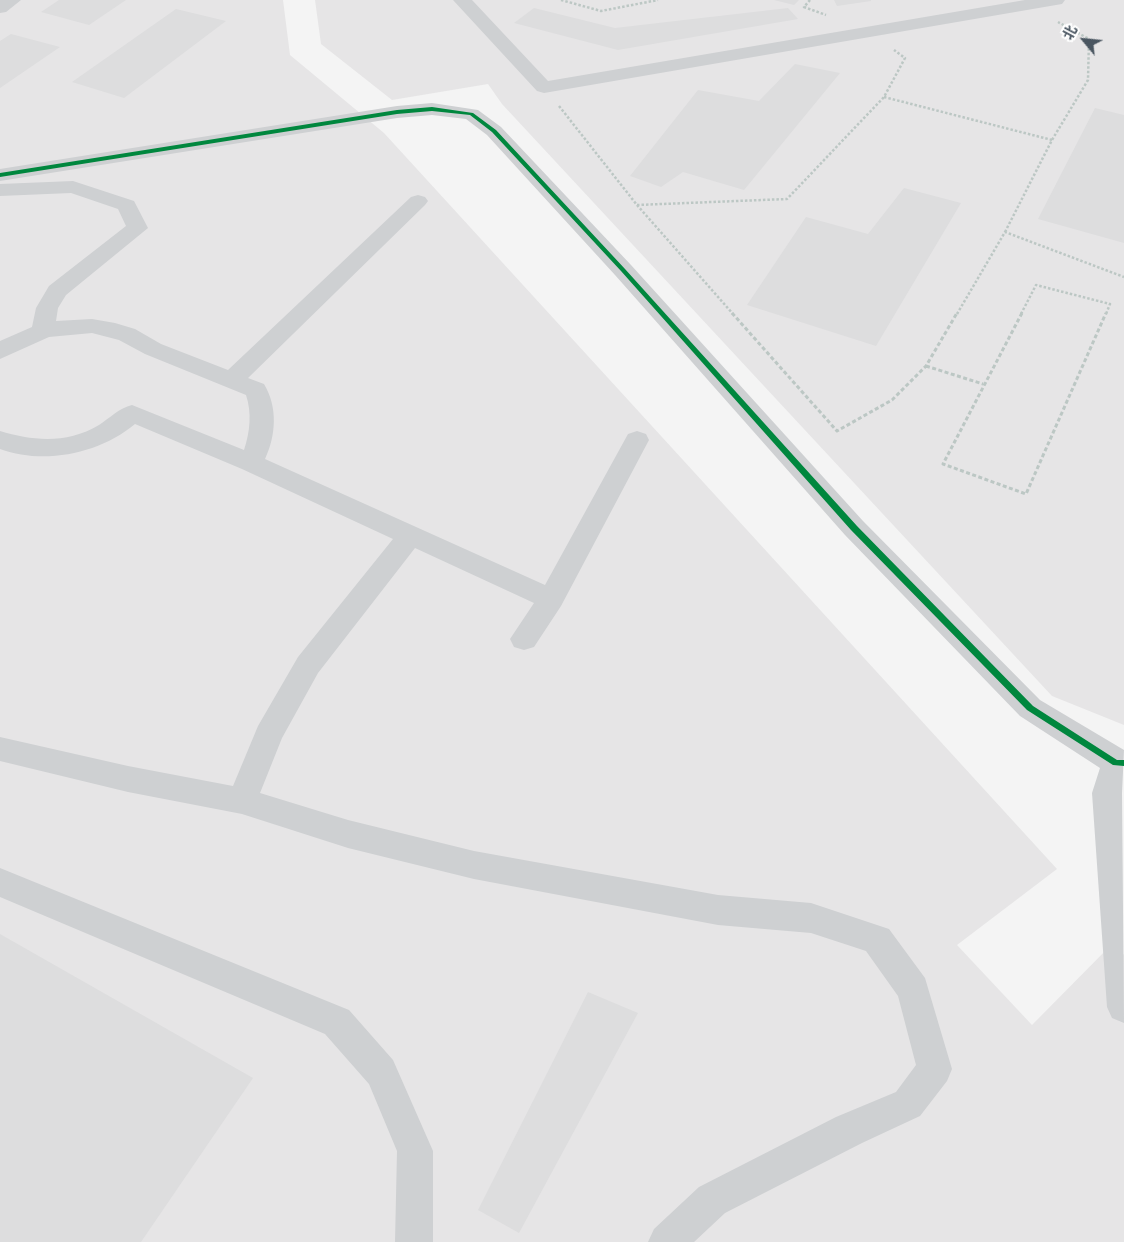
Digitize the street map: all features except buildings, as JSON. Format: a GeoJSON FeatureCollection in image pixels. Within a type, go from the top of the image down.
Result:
{"type":"FeatureCollection","features":[{"type":"Feature","properties":{"kind":"street"},"geometry":{"type":"LineString","coordinates":[[0,8],[12,0]]}},
{"type":"Feature","properties":{"kind":"street"},"geometry":{"type":"LineString","coordinates":[[462,0],[544,87],[1025,2],[1056,0]]}},
{"type":"Feature","properties":{"kind":"street"},"geometry":{"type":"LineString","coordinates":[[0,175],[397,112],[432,109],[471,114],[500,138],[623,270],[854,528],[1030,708],[1120,763],[1106,793],[1123,996]]}},
{"type":"Feature","properties":{"kind":"street"},"geometry":{"type":"LineString","coordinates":[[0,190],[73,187],[127,205],[137,228],[57,291],[47,308],[43,331]]}},
{"type":"Feature","properties":{"kind":"street"},"geometry":{"type":"LineString","coordinates":[[231,380],[418,200]]}},
{"type":"Feature","properties":{"kind":"street"},"geometry":{"type":"LineString","coordinates":[[0,351],[15,341],[43,331],[72,326],[101,326],[126,333],[144,346],[256,390],[263,406],[258,450],[252,462]]}},
{"type":"Feature","properties":{"kind":"street"},"geometry":{"type":"LineString","coordinates":[[0,440],[35,448],[67,445],[98,436],[125,421],[132,414],[252,462],[551,599]]}},
{"type":"Feature","properties":{"kind":"street"},"geometry":{"type":"LineString","coordinates":[[524,639],[551,599],[592,519],[637,440]]}},
{"type":"Feature","properties":{"kind":"street"},"geometry":{"type":"LineString","coordinates":[[242,801],[268,734],[308,665],[411,535]]}},
{"type":"Feature","properties":{"kind":"street"},"geometry":{"type":"LineString","coordinates":[[0,749],[119,777],[242,801],[348,834],[474,865],[718,910],[811,918],[877,940],[913,989],[936,1069],[908,1104],[840,1134],[712,1200],[667,1242]]}},
{"type":"Feature","properties":{"kind":"street"},"geometry":{"type":"LineString","coordinates":[[0,882],[337,1022],[381,1072],[415,1151],[414,1242]]}},
{"type":"Feature","properties":{"kind":"path"},"geometry":{"type":"LineString","coordinates":[[561,0],[602,11],[656,2],[658,0]]}},
{"type":"Feature","properties":{"kind":"path"},"geometry":{"type":"LineString","coordinates":[[544,87],[637,205],[837,430],[892,400],[926,366],[1005,232],[1052,140],[1088,80],[1088,39],[1025,2]]}},
{"type":"Feature","properties":{"kind":"path"},"geometry":{"type":"LineString","coordinates":[[637,205],[787,199],[884,97],[905,58],[867,31]]}},
{"type":"Feature","properties":{"kind":"path"},"geometry":{"type":"LineString","coordinates":[[884,97],[1052,140]]}},
{"type":"Feature","properties":{"kind":"path"},"geometry":{"type":"LineString","coordinates":[[1005,232],[1124,277]]}},
{"type":"Feature","properties":{"kind":"path"},"geometry":{"type":"LineString","coordinates":[[1036,285],[1110,304],[1026,494],[942,464],[983,384],[1036,285]]}},
{"type":"Feature","properties":{"kind":"path"},"geometry":{"type":"LineString","coordinates":[[926,366],[983,384]]}},
{"type":"Feature","properties":{"kind":"shaded area"},"geometry":{"type":"Polygon","coordinates":[[[0,0],[283,0],[290,55],[384,133],[1057,869],[957,945],[1032,1025],[1113,943],[1124,955],[1124,1242],[0,1242],[0,0]]]}},
{"type":"Feature","properties":{"kind":"shaded area"},"geometry":{"type":"Polygon","coordinates":[[[315,0],[1124,0],[1124,725],[1052,696],[502,104],[488,84],[392,100],[321,44],[315,0]]]}},
{"type":"Feature","properties":{"kind":"cycle path"},"geometry":{"type":"LineString","coordinates":[[0,175],[397,112],[432,109],[471,114],[494,131],[623,270],[854,528],[1030,708],[1116,763],[1124,763]]}}]}
